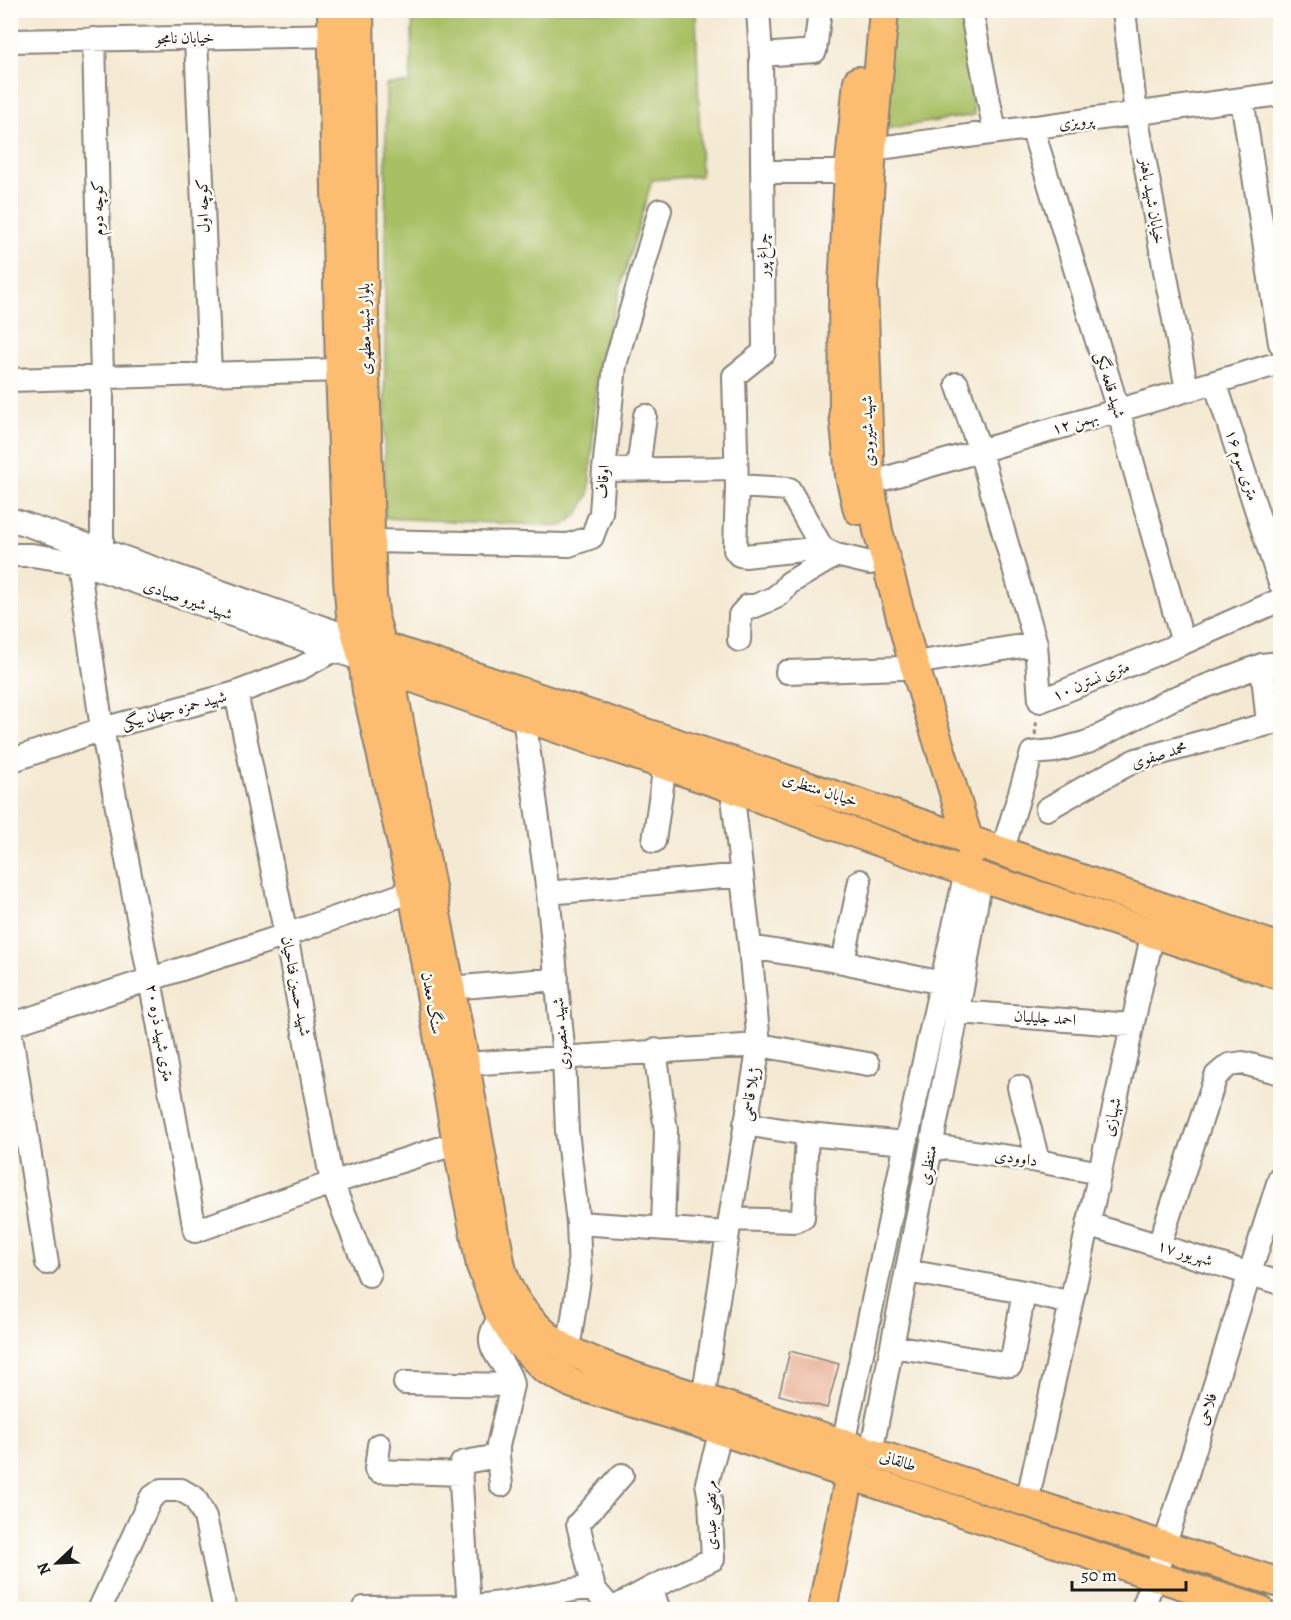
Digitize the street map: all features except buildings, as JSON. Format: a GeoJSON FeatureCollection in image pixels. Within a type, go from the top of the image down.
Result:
{"type":"FeatureCollection","features":[{"type":"Feature","properties":{"kind":"main road","name":"شهید شیرودی"},"geometry":{"type":"LineString","coordinates":[[866,10],[849,172],[843,289],[844,414],[850,476],[870,563],[908,665],[974,874]]}},
{"type":"Feature","properties":{"kind":"main road","name":"شهید شیرودی"},"geometry":{"type":"LineString","coordinates":[[884,10],[863,286],[870,483],[878,531],[908,665]]}},
{"type":"Feature","properties":{"kind":"main road","name":"بلوار شهید مطهری"},"geometry":{"type":"LineString","coordinates":[[345,23],[353,372],[348,580],[351,615],[361,650]]}},
{"type":"Feature","properties":{"kind":"main road","name":"بلوار شهید مطهری"},"geometry":{"type":"LineString","coordinates":[[353,372],[371,541],[375,621],[361,650]]}},
{"type":"Feature","properties":{"kind":"main road","name":"خیابان منتظری"},"geometry":{"type":"LineString","coordinates":[[361,650],[524,717],[974,874],[1281,975]]}},
{"type":"Feature","properties":{"kind":"main road","name":"خیابان منتظری"},"geometry":{"type":"LineString","coordinates":[[361,650],[962,837],[1281,948]]}},
{"type":"Feature","properties":{"kind":"main road","name":"سنگ معدن"},"geometry":{"type":"LineString","coordinates":[[361,650],[412,891],[481,1266],[514,1324]]}},
{"type":"Feature","properties":{"kind":"main road","name":"سنگ معدن"},"geometry":{"type":"LineString","coordinates":[[361,650],[450,988],[503,1275],[511,1292],[514,1324]]}},
{"type":"Feature","properties":{"kind":"main road","name":"طالقانی"},"geometry":{"type":"LineString","coordinates":[[514,1324],[547,1335],[568,1350],[629,1375],[713,1415],[850,1475],[1255,1609]]}},
{"type":"Feature","properties":{"kind":"main road","name":"طالقانی"},"geometry":{"type":"LineString","coordinates":[[514,1324],[545,1369],[573,1384],[843,1444],[1280,1581]]}},
{"type":"Feature","properties":{"kind":"main road"},"geometry":{"type":"LineString","coordinates":[[824,1609],[850,1475]]}},
{"type":"Feature","properties":{"kind":"street","name":"چراغ پور"},"geometry":{"type":"LineString","coordinates":[[737,477],[734,376],[764,352],[761,55],[758,10]]}},
{"type":"Feature","properties":{"kind":"street"},"geometry":{"type":"LineString","coordinates":[[761,55],[815,51],[820,10]]}},
{"type":"Feature","properties":{"kind":"street"},"geometry":{"type":"LineString","coordinates":[[971,10],[995,132]]}},
{"type":"Feature","properties":{"kind":"street","name":"خیابان شهید باهنر"},"geometry":{"type":"LineString","coordinates":[[1124,10],[1136,114],[1187,390]]}},
{"type":"Feature","properties":{"kind":"street","name":"خیابان نامجو"},"geometry":{"type":"LineString","coordinates":[[10,41],[196,38],[345,23]]}},
{"type":"Feature","properties":{"kind":"street","name":"کوچه اول"},"geometry":{"type":"LineString","coordinates":[[196,38],[210,374]]}},
{"type":"Feature","properties":{"kind":"street","name":"کوچه دوم"},"geometry":{"type":"LineString","coordinates":[[94,39],[102,377],[102,550]]}},
{"type":"Feature","properties":{"kind":"street","name":"پرویزی"},"geometry":{"type":"LineString","coordinates":[[872,149],[1281,94]]}},
{"type":"Feature","properties":{"kind":"street"},"geometry":{"type":"LineString","coordinates":[[1242,99],[1281,343]]}},
{"type":"Feature","properties":{"kind":"street","name":"شهید قلعه نگی"},"geometry":{"type":"LineString","coordinates":[[1032,127],[1118,410],[1183,644]]}},
{"type":"Feature","properties":{"kind":"street"},"geometry":{"type":"LineString","coordinates":[[762,172],[849,172]]}},
{"type":"Feature","properties":{"kind":"street","name":"اوقاف"},"geometry":{"type":"LineString","coordinates":[[371,541],[569,545],[592,537],[601,513],[615,365],[660,210]]}},
{"type":"Feature","properties":{"kind":"street","name":"۱۲ بهمن"},"geometry":{"type":"LineString","coordinates":[[870,483],[1281,363]]}},
{"type":"Feature","properties":{"kind":"street"},"geometry":{"type":"LineString","coordinates":[[10,380],[353,372]]}},
{"type":"Feature","properties":{"kind":"street","name":"۱۶ متری سوم"},"geometry":{"type":"LineString","coordinates":[[1215,382],[1281,583]]}},
{"type":"Feature","properties":{"kind":"street","name":"۱۰ متری نسترن"},"geometry":{"type":"LineString","coordinates":[[957,384],[980,451],[1036,644],[1040,701],[1183,644],[1281,600]]}},
{"type":"Feature","properties":{"kind":"street"},"geometry":{"type":"LineString","coordinates":[[638,469],[645,416]]}},
{"type":"Feature","properties":{"kind":"street"},"geometry":{"type":"LineString","coordinates":[[604,470],[638,469],[737,477],[789,489],[829,552]]}},
{"type":"Feature","properties":{"kind":"street"},"geometry":{"type":"LineString","coordinates":[[737,477],[735,550],[739,555],[829,552],[870,563]]}},
{"type":"Feature","properties":{"kind":"street","name":"شهید شیرو صیادی"},"geometry":{"type":"LineString","coordinates":[[10,519],[102,550],[361,650]]}},
{"type":"Feature","properties":{"kind":"street"},"geometry":{"type":"LineString","coordinates":[[739,640],[740,615],[748,606],[755,606],[774,598],[789,583],[829,552]]}},
{"type":"Feature","properties":{"kind":"street","name":"شهید شیرو صیادی"},"geometry":{"type":"LineString","coordinates":[[10,555],[32,555],[78,562],[361,650]]}},
{"type":"Feature","properties":{"kind":"street","name":"۲۰ متری شهید ذره"},"geometry":{"type":"LineString","coordinates":[[78,562],[102,729],[195,1231],[332,1183],[457,1143]]}},
{"type":"Feature","properties":{"kind":"street"},"geometry":{"type":"LineString","coordinates":[[787,672],[908,665],[1036,644]]}},
{"type":"Feature","properties":{"kind":"street","name":"شهید حمزه جهان بیگی"},"geometry":{"type":"LineString","coordinates":[[10,761],[102,729],[236,693],[301,668],[361,650]]}},
{"type":"Feature","properties":{"kind":"street"},"geometry":{"type":"LineString","coordinates":[[1002,852],[1032,753],[1055,751],[1088,742],[1172,699],[1271,664],[1274,723]]}},
{"type":"Feature","properties":{"kind":"street","name":"شهید حسین فتاحیان"},"geometry":{"type":"LineString","coordinates":[[236,693],[286,935],[332,1183],[369,1275]]}},
{"type":"Feature","properties":{"kind":"street","name":"شهید منصوری"},"geometry":{"type":"LineString","coordinates":[[524,717],[548,893],[564,1058],[567,1131],[578,1223],[580,1273],[568,1350]]}},
{"type":"Feature","properties":{"kind":"street","name":"محمد صفوی"},"geometry":{"type":"LineString","coordinates":[[1047,809],[1136,760],[1274,723]]}},
{"type":"Feature","properties":{"kind":"street"},"geometry":{"type":"LineString","coordinates":[[654,841],[665,765]]}},
{"type":"Feature","properties":{"kind":"street","name":"ژیلا قاسمی"},"geometry":{"type":"LineString","coordinates":[[713,1415],[729,1226],[759,1045],[732,788]]}},
{"type":"Feature","properties":{"kind":"street"},"geometry":{"type":"LineString","coordinates":[[548,893],[742,874]]}},
{"type":"Feature","properties":{"kind":"street","name":"منتظری"},"geometry":{"type":"LineString","coordinates":[[843,1444],[942,983],[974,874]]}},
{"type":"Feature","properties":{"kind":"street","name":"منتظری"},"geometry":{"type":"LineString","coordinates":[[871,1453],[958,1012],[974,874]]}},
{"type":"Feature","properties":{"kind":"street"},"geometry":{"type":"LineString","coordinates":[[843,962],[860,882]]}},
{"type":"Feature","properties":{"kind":"street"},"geometry":{"type":"LineString","coordinates":[[46,1263],[10,1027],[412,891]]}},
{"type":"Feature","properties":{"kind":"street","name":"شهبازی"},"geometry":{"type":"LineString","coordinates":[[1027,1502],[1153,932]]}},
{"type":"Feature","properties":{"kind":"street"},"geometry":{"type":"LineString","coordinates":[[750,947],[843,962],[942,983]]}},
{"type":"Feature","properties":{"kind":"street"},"geometry":{"type":"LineString","coordinates":[[450,988],[557,980]]}},
{"type":"Feature","properties":{"kind":"street","name":"احمد جلیلیان"},"geometry":{"type":"LineString","coordinates":[[958,1012],[1132,1024]]}},
{"type":"Feature","properties":{"kind":"street"},"geometry":{"type":"LineString","coordinates":[[465,1064],[759,1045],[868,1064]]}},
{"type":"Feature","properties":{"kind":"street"},"geometry":{"type":"LineString","coordinates":[[656,1050],[666,1131],[663,1228]]}},
{"type":"Feature","properties":{"kind":"street"},"geometry":{"type":"LineString","coordinates":[[1159,1245],[1216,1076],[1229,1065],[1244,1063],[1281,1073]]}},
{"type":"Feature","properties":{"kind":"street"},"geometry":{"type":"LineString","coordinates":[[1019,1087],[1038,1161]]}},
{"type":"Feature","properties":{"kind":"street"},"geometry":{"type":"LineString","coordinates":[[745,1124],[807,1134],[906,1143]]}},
{"type":"Feature","properties":{"kind":"street"},"geometry":{"type":"LineString","coordinates":[[578,1223],[663,1228],[795,1221],[803,1217],[807,1134]]}},
{"type":"Feature","properties":{"kind":"street","name":"داوودی"},"geometry":{"type":"LineString","coordinates":[[931,1146],[1038,1161],[1100,1173]]}},
{"type":"Feature","properties":{"kind":"street","name":"فلاحی"},"geometry":{"type":"LineString","coordinates":[[1142,1610],[1155,1576],[1281,1177]]}},
{"type":"Feature","properties":{"kind":"street","name":"۱۷ شهریور"},"geometry":{"type":"LineString","coordinates":[[1088,1224],[1281,1283]]}},
{"type":"Feature","properties":{"kind":"street"},"geometry":{"type":"LineString","coordinates":[[907,1271],[1071,1303]]}},
{"type":"Feature","properties":{"kind":"street"},"geometry":{"type":"LineString","coordinates":[[892,1346],[1011,1365],[1024,1292]]}},
{"type":"Feature","properties":{"kind":"street"},"geometry":{"type":"LineString","coordinates":[[501,1485],[498,1446],[512,1385],[491,1342],[492,1335],[514,1324]]}},
{"type":"Feature","properties":{"kind":"street"},"geometry":{"type":"LineString","coordinates":[[405,1383],[512,1385]]}},
{"type":"Feature","properties":{"kind":"street","name":"مرتضی عبدی"},"geometry":{"type":"LineString","coordinates":[[612,1609],[712,1559],[710,1500],[707,1483],[713,1415]]}},
{"type":"Feature","properties":{"kind":"street"},"geometry":{"type":"LineString","coordinates":[[379,1445],[376,1469],[378,1471],[461,1474]]}},
{"type":"Feature","properties":{"kind":"street"},"geometry":{"type":"LineString","coordinates":[[469,1608],[460,1467],[462,1463],[498,1456]]}},
{"type":"Feature","properties":{"kind":"street"},"geometry":{"type":"LineString","coordinates":[[612,1609],[594,1589],[578,1524],[622,1475]]}},
{"type":"Feature","properties":{"kind":"street"},"geometry":{"type":"LineString","coordinates":[[99,1610],[151,1498],[162,1490],[181,1490],[195,1498],[205,1517],[225,1610]]}},
{"type":"Feature","properties":{"kind":"street"},"geometry":{"type":"LineString","coordinates":[[651,1588],[660,1610]]}},
{"type":"Feature","properties":{"kind":"street"},"geometry":{"type":"LineString","coordinates":[[364,1608],[502,1606],[579,1589],[594,1589]]}},
{"type":"Feature","properties":{"kind":"path"},"geometry":{"type":"LineString","coordinates":[[1032,753],[1040,701]]}},
{"type":"Feature","properties":{"kind":"green space"},"geometry":{"type":"Polygon","coordinates":[[[413,11],[696,11],[701,176],[652,180],[598,365],[589,494],[578,514],[563,526],[384,518],[386,84],[410,83],[413,11]]]}},
{"type":"Feature","properties":{"kind":"green space"},"geometry":{"type":"Polygon","coordinates":[[[890,11],[962,11],[974,115],[879,130],[890,11]]]}}]}
